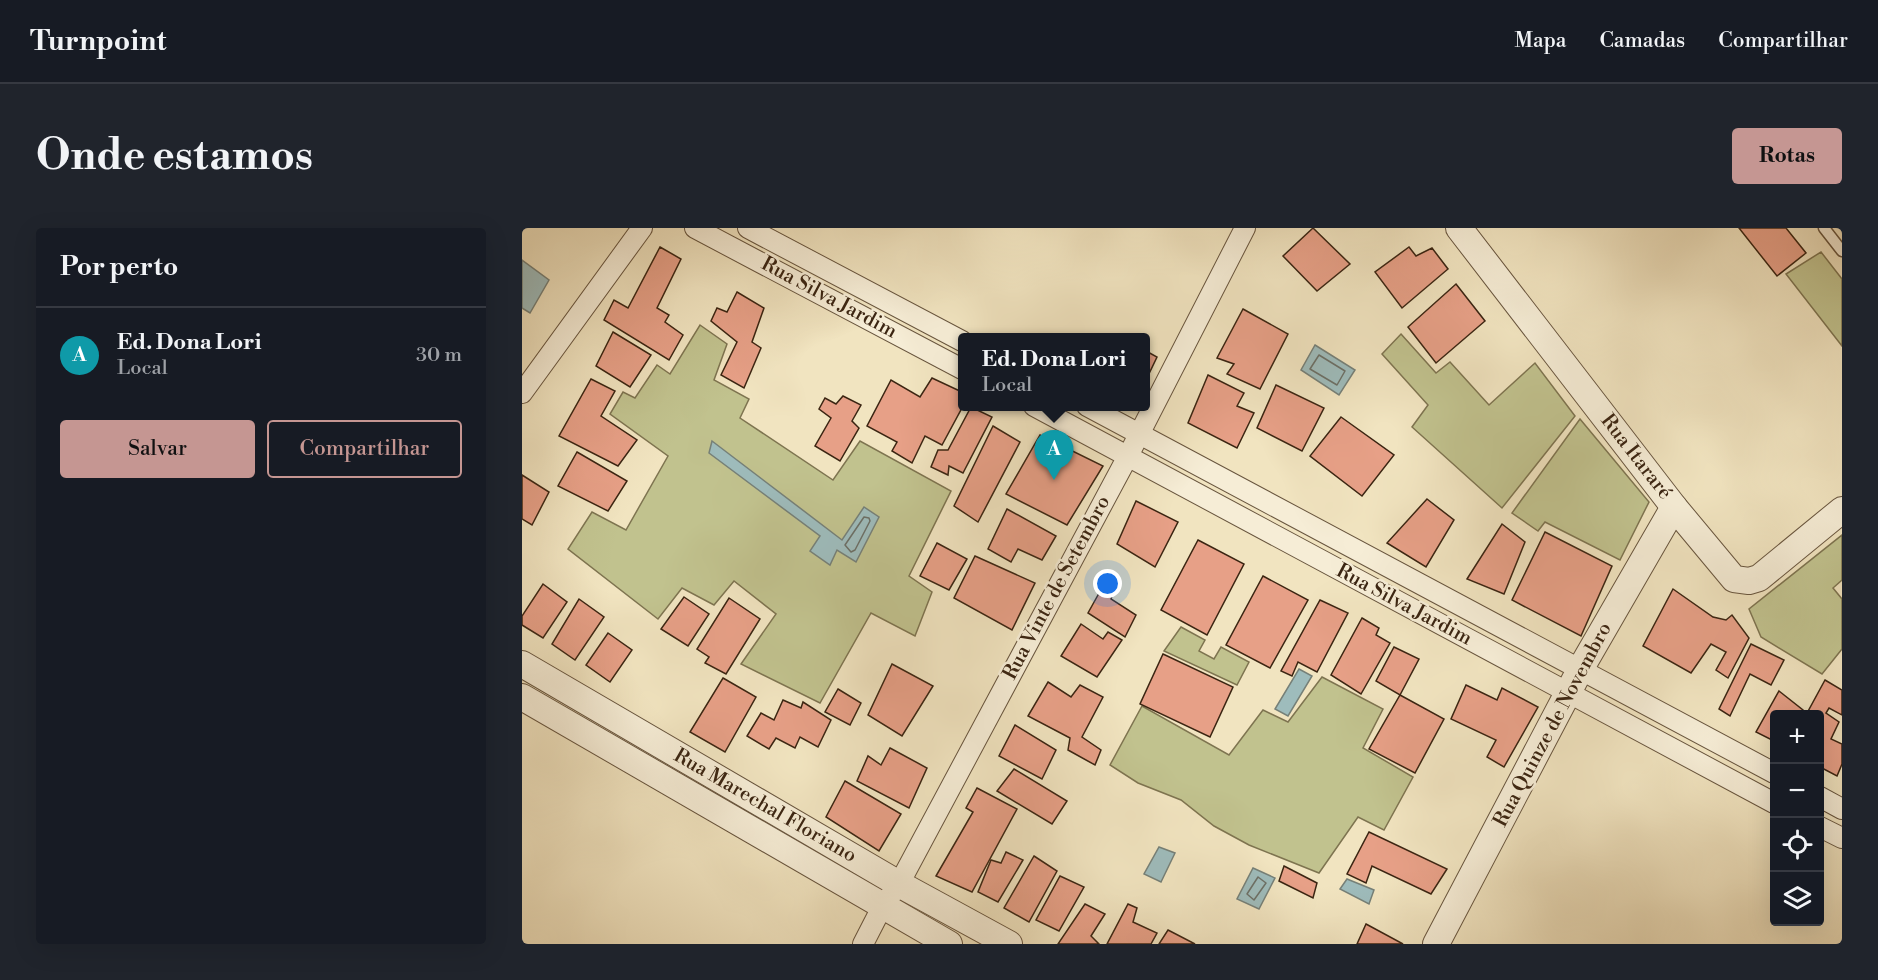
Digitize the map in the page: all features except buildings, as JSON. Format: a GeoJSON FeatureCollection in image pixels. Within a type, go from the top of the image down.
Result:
{"type":"FeatureCollection","features":[{"type":"Feature","properties":{"kind":"street"},"geometry":{"type":"LineString","coordinates":[[522,393],[642,228]]}},
{"type":"Feature","properties":{"kind":"street","name":"Rua Silva Jardim"},"geometry":{"type":"LineString","coordinates":[[695,228],[958,366]]}},
{"type":"Feature","properties":{"kind":"street","name":"Rua Silva Jardim"},"geometry":{"type":"LineString","coordinates":[[748,228],[958,338]]}},
{"type":"Feature","properties":{"kind":"street","name":"Rua Vinte de Setembro"},"geometry":{"type":"LineString","coordinates":[[1150,410],[1245,228]]}},
{"type":"Feature","properties":{"kind":"street","name":"Rua Itararé"},"geometry":{"type":"LineString","coordinates":[[1459,228],[1729,575],[1738,581],[1759,578],[1842,510]]}},
{"type":"Feature","properties":{"kind":"street"},"geometry":{"type":"LineString","coordinates":[[887,328],[898,307]]}},
{"type":"Feature","properties":{"kind":"street","name":"Rua Silva Jardim"},"geometry":{"type":"LineString","coordinates":[[1043,411],[1770,801]]}},
{"type":"Feature","properties":{"kind":"street","name":"Rua Silva Jardim"},"geometry":{"type":"LineString","coordinates":[[1096,411],[1770,771]]}},
{"type":"Feature","properties":{"kind":"street","name":"Rua Vinte de Setembro"},"geometry":{"type":"LineString","coordinates":[[863,944],[882,907],[899,884],[1128,456],[1149,411]]}},
{"type":"Feature","properties":{"kind":"street","name":"Rua Quinze de Novembro"},"geometry":{"type":"LineString","coordinates":[[1436,944],[1581,668],[1674,507]]}},
{"type":"Feature","properties":{"kind":"street"},"geometry":{"type":"LineString","coordinates":[[1275,536],[1288,513]]}},
{"type":"Feature","properties":{"kind":"street"},"geometry":{"type":"LineString","coordinates":[[1416,612],[1428,587]]}},
{"type":"Feature","properties":{"kind":"street","name":"Rua Marechal Floriano"},"geometry":{"type":"LineString","coordinates":[[522,665],[899,884],[1010,944]]}},
{"type":"Feature","properties":{"kind":"street","name":"Rua Marechal Floriano"},"geometry":{"type":"LineString","coordinates":[[522,698],[949,944]]}},
{"type":"Feature","properties":{"kind":"street"},"geometry":{"type":"LineString","coordinates":[[631,761],[644,735]]}},
{"type":"Feature","properties":{"kind":"street"},"geometry":{"type":"LineString","coordinates":[[1720,774],[1731,750]]}},
{"type":"Feature","properties":{"kind":"street"},"geometry":{"type":"LineString","coordinates":[[1824,799],[1842,809]]}},
{"type":"Feature","properties":{"kind":"street"},"geometry":{"type":"LineString","coordinates":[[1824,828],[1842,838]]}},
{"type":"Feature","properties":{"kind":"lane"},"geometry":{"type":"LineString","coordinates":[[1824,228],[1842,251]]}},
{"type":"Feature","properties":{"kind":"green space"},"geometry":{"type":"Polygon","coordinates":[[[1821,252],[1842,279],[1842,346],[1786,274],[1821,252]]]}},
{"type":"Feature","properties":{"kind":"green space"},"geometry":{"type":"Polygon","coordinates":[[[700,325],[727,344],[714,380],[749,399],[740,418],[833,480],[860,441],[951,491],[909,576],[932,592],[915,636],[871,613],[820,703],[741,664],[776,614],[734,581],[714,605],[682,588],[658,619],[568,549],[592,512],[626,530],[668,456],[610,414],[623,392],[635,398],[657,365],[670,374],[700,325]]]}},
{"type":"Feature","properties":{"kind":"green space"},"geometry":{"type":"Polygon","coordinates":[[[1401,334],[1436,373],[1450,362],[1489,405],[1535,363],[1575,416],[1502,508],[1412,427],[1428,405],[1382,354],[1401,334]]]}},
{"type":"Feature","properties":{"kind":"green space"},"geometry":{"type":"Polygon","coordinates":[[[1580,419],[1649,502],[1620,560],[1545,522],[1538,531],[1512,513],[1580,419]]]}},
{"type":"Feature","properties":{"kind":"green space"},"geometry":{"type":"Polygon","coordinates":[[[1842,535],[1842,580],[1833,588],[1842,599],[1842,649],[1822,674],[1761,637],[1749,609],[1842,535]]]}},
{"type":"Feature","properties":{"kind":"green space"},"geometry":{"type":"Polygon","coordinates":[[[1181,627],[1205,640],[1199,651],[1214,659],[1221,647],[1249,662],[1237,685],[1164,651],[1181,627]]]}},
{"type":"Feature","properties":{"kind":"green space"},"geometry":{"type":"Polygon","coordinates":[[[1322,677],[1383,709],[1363,748],[1413,777],[1384,830],[1358,817],[1319,873],[1249,845],[1214,826],[1181,800],[1138,783],[1110,765],[1142,706],[1229,755],[1263,710],[1288,722],[1322,677]]]}},
{"type":"Feature","properties":{"kind":"water"},"geometry":{"type":"Polygon","coordinates":[[[522,260],[549,280],[530,313],[522,308],[522,260]]]}},
{"type":"Feature","properties":{"kind":"water"},"geometry":{"type":"Polygon","coordinates":[[[1315,345],[1355,370],[1339,395],[1301,370],[1315,345]]]}},
{"type":"Feature","properties":{"kind":"water"},"geometry":{"type":"Polygon","coordinates":[[[712,441],[842,540],[864,507],[879,517],[856,562],[837,550],[830,565],[810,551],[820,536],[709,453],[712,441]]]}},
{"type":"Feature","properties":{"kind":"water"},"geometry":{"type":"Polygon","coordinates":[[[1299,669],[1312,676],[1288,716],[1275,709],[1299,669]]]}},
{"type":"Feature","properties":{"kind":"water"},"geometry":{"type":"Polygon","coordinates":[[[1159,847],[1175,853],[1161,882],[1144,874],[1159,847]]]}},
{"type":"Feature","properties":{"kind":"water"},"geometry":{"type":"Polygon","coordinates":[[[1253,868],[1275,878],[1259,909],[1237,899],[1253,868]]]}},
{"type":"Feature","properties":{"kind":"water"},"geometry":{"type":"Polygon","coordinates":[[[1347,879],[1374,890],[1369,904],[1340,889],[1347,879]]]}},
{"type":"Feature","properties":{"kind":"place","name":"Ed. Dona Lori"},"geometry":{"type":"Point","coordinates":[1054,480]}}]}
